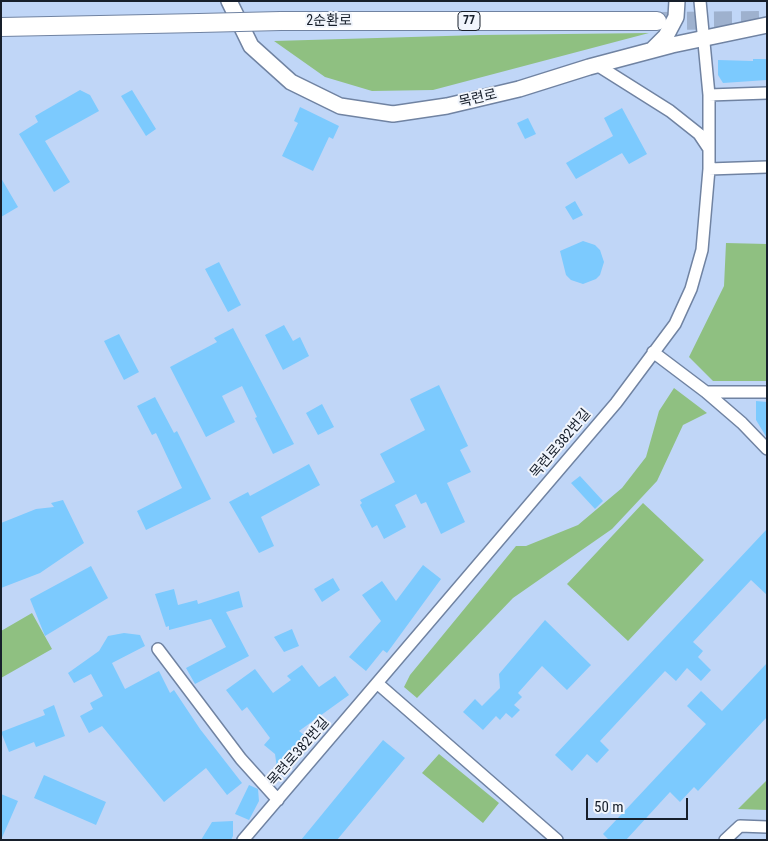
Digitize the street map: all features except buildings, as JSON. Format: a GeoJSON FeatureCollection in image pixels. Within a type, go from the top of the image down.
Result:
{"type":"FeatureCollection","features":[{"type":"Feature","properties":{"kind":"highway","name":"2순환로"},"geometry":{"type":"LineString","coordinates":[[1,27],[281,21],[657,21]]}},
{"type":"Feature","properties":{"kind":"main road","name":"목련로"},"geometry":{"type":"LineString","coordinates":[[229,1],[251,46],[291,82],[340,106],[393,114],[446,106],[519,89],[652,50],[767,25]]}},
{"type":"Feature","properties":{"kind":"main road"},"geometry":{"type":"LineString","coordinates":[[652,50],[666,36],[676,17],[677,1]]}},
{"type":"Feature","properties":{"kind":"street","name":"목련로382번길"},"geometry":{"type":"LineString","coordinates":[[244,840],[616,402],[675,324],[691,289],[702,250],[709,169],[709,94],[700,1]]}},
{"type":"Feature","properties":{"kind":"street"},"geometry":{"type":"LineString","coordinates":[[596,65],[670,111],[699,134],[709,149]]}},
{"type":"Feature","properties":{"kind":"street"},"geometry":{"type":"LineString","coordinates":[[709,94],[767,93]]}},
{"type":"Feature","properties":{"kind":"street"},"geometry":{"type":"LineString","coordinates":[[709,169],[767,166]]}},
{"type":"Feature","properties":{"kind":"street"},"geometry":{"type":"LineString","coordinates":[[653,352],[706,392],[742,423],[767,449]]}},
{"type":"Feature","properties":{"kind":"street"},"geometry":{"type":"LineString","coordinates":[[706,392],[767,392]]}},
{"type":"Feature","properties":{"kind":"street","name":"목련로382번길"},"geometry":{"type":"LineString","coordinates":[[158,649],[241,759],[278,800]]}},
{"type":"Feature","properties":{"kind":"street"},"geometry":{"type":"LineString","coordinates":[[377,683],[557,840]]}},
{"type":"Feature","properties":{"kind":"street"},"geometry":{"type":"LineString","coordinates":[[725,840],[740,826],[767,827]]}},
{"type":"Feature","properties":{"kind":"green space"},"geometry":{"type":"Polygon","coordinates":[[[649,33],[433,90],[372,91],[325,77],[274,41],[480,35],[649,33]]]}},
{"type":"Feature","properties":{"kind":"green space"},"geometry":{"type":"Polygon","coordinates":[[[726,243],[767,244],[767,381],[713,381],[689,357],[724,286],[726,243]]]}},
{"type":"Feature","properties":{"kind":"green space"},"geometry":{"type":"Polygon","coordinates":[[[674,388],[707,413],[683,425],[657,481],[612,529],[513,598],[417,698],[404,687],[410,675],[516,546],[526,546],[578,525],[622,488],[646,457],[659,411],[674,388]]]}},
{"type":"Feature","properties":{"kind":"green space"},"geometry":{"type":"Polygon","coordinates":[[[643,503],[704,560],[628,641],[567,584],[643,503]]]}},
{"type":"Feature","properties":{"kind":"green space"},"geometry":{"type":"Polygon","coordinates":[[[32,613],[52,649],[1,678],[1,631],[32,613]]]}},
{"type":"Feature","properties":{"kind":"green space"},"geometry":{"type":"Polygon","coordinates":[[[439,754],[499,803],[483,823],[422,773],[439,754]]]}},
{"type":"Feature","properties":{"kind":"green space"},"geometry":{"type":"Polygon","coordinates":[[[767,780],[767,810],[738,809],[767,780]]]}},
{"type":"Feature","properties":{"kind":"tunnel"},"geometry":{"type":"LineString","coordinates":[[660,21],[767,20]]}}]}
